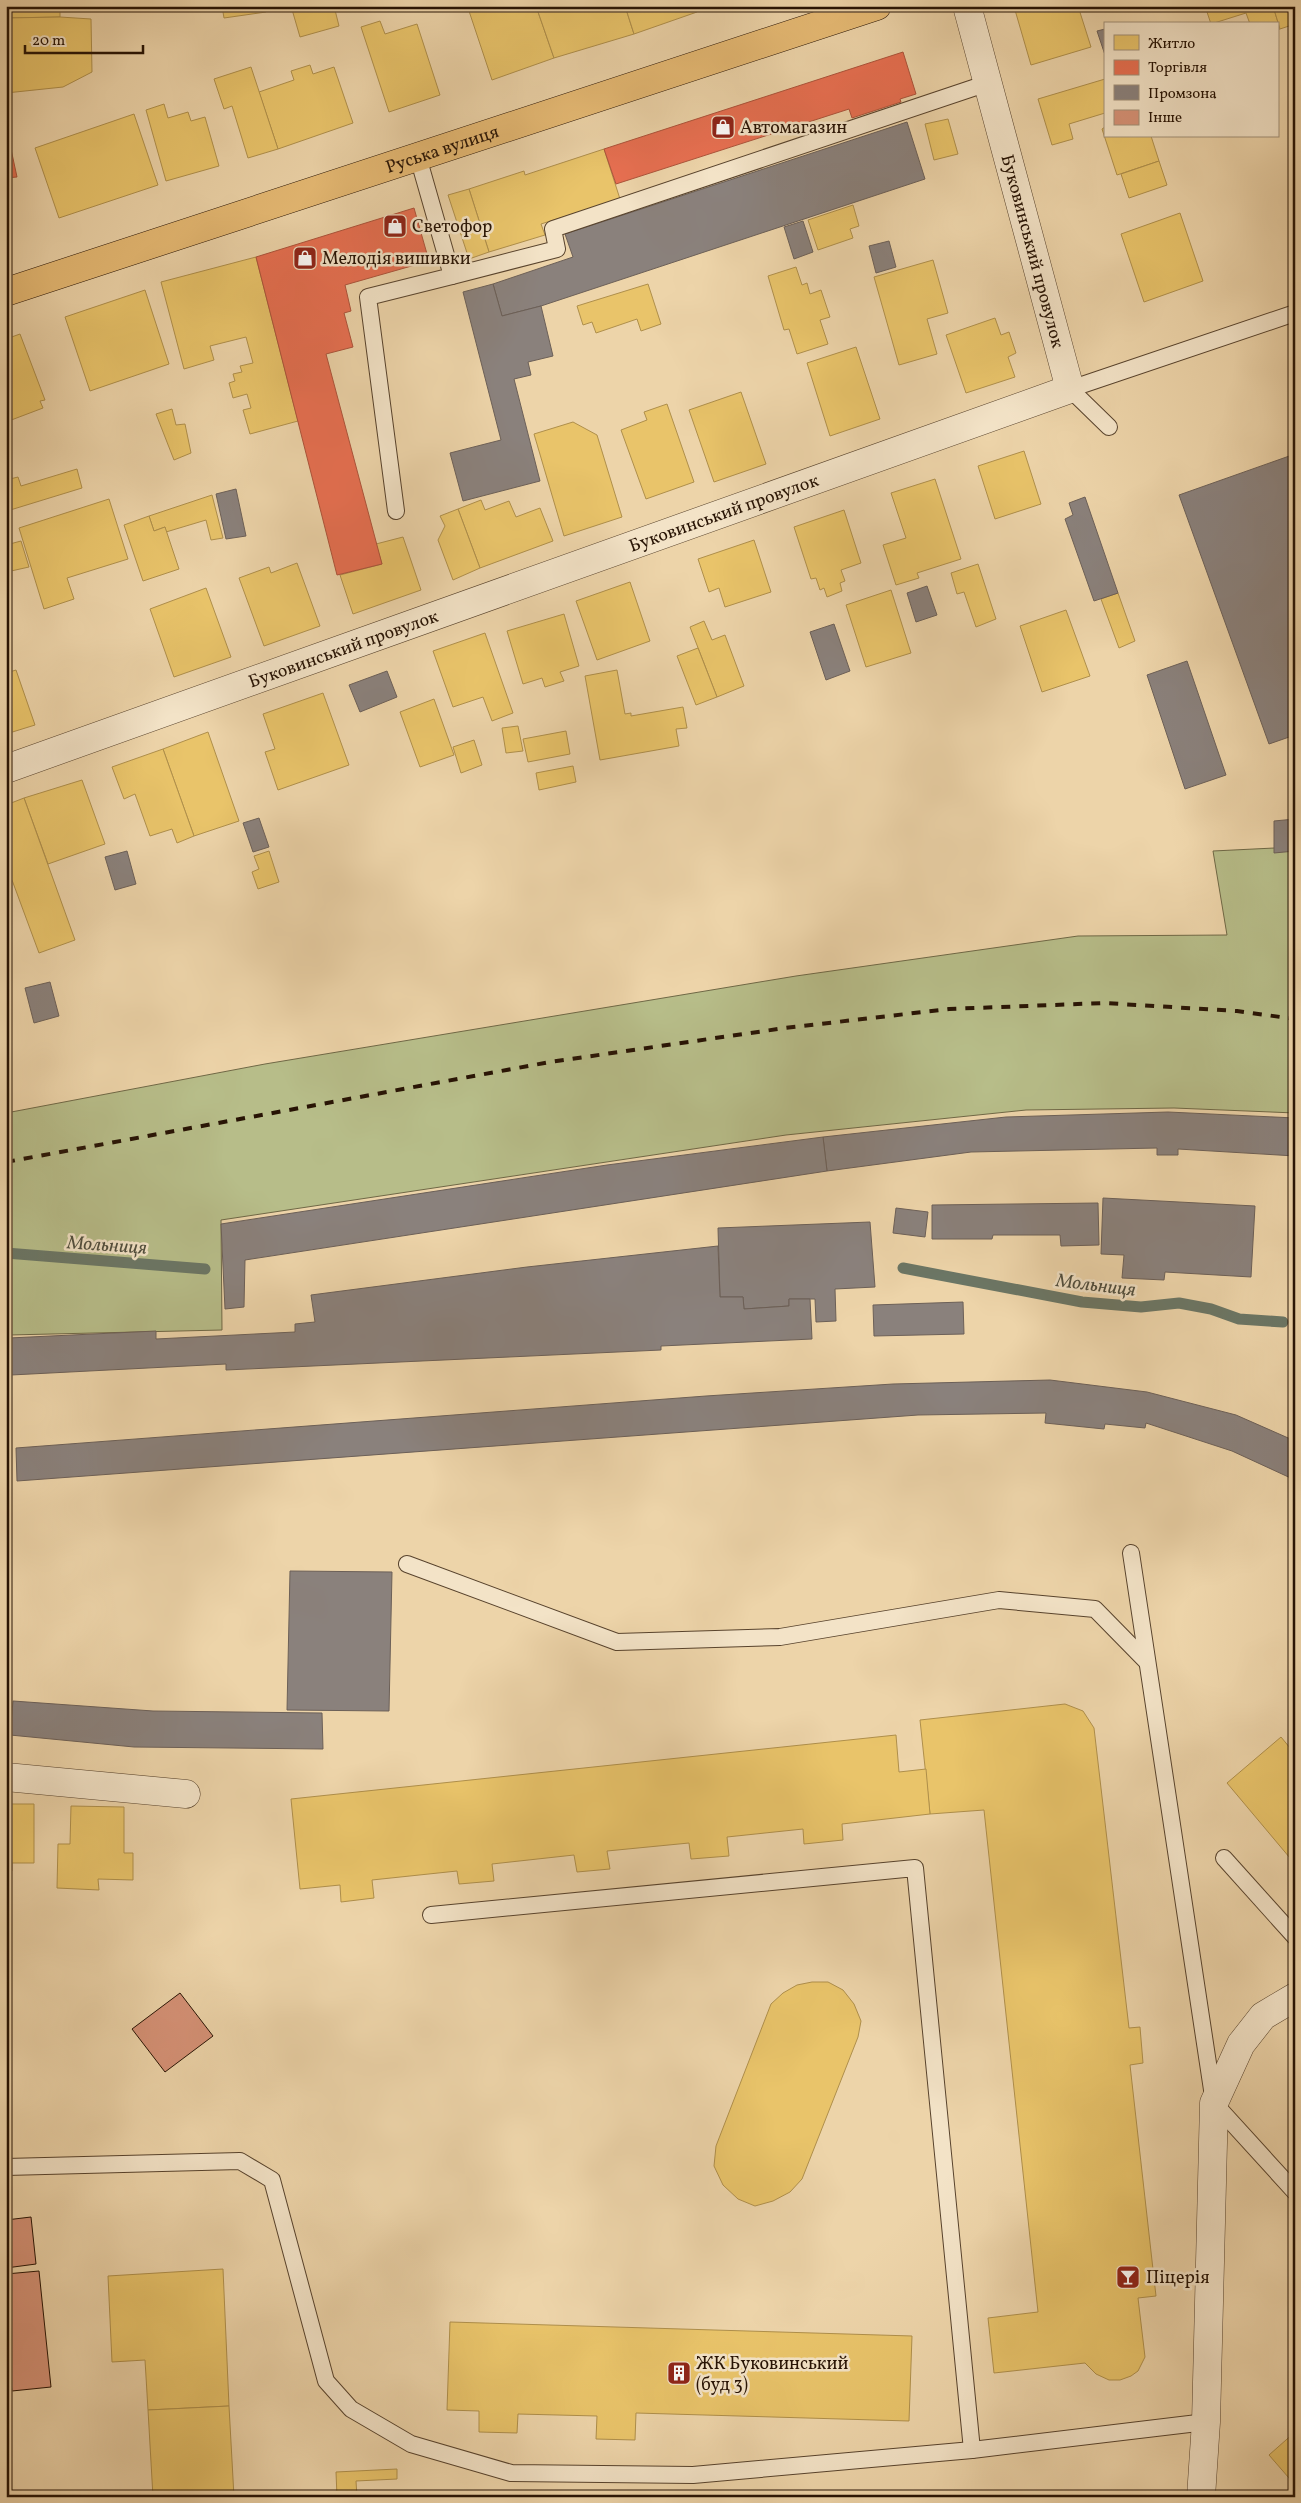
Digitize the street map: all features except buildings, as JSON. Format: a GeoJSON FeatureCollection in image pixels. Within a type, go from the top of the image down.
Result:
{"type":"FeatureCollection","features":[{"type":"Feature","properties":{"kind":"main road","name":"Руська вулиця"},"geometry":{"type":"LineString","coordinates":[[6,292],[877,6]]}},
{"type":"Feature","properties":{"kind":"street","name":"Буковинський провулок"},"geometry":{"type":"LineString","coordinates":[[6,769],[1070,389],[967,6]]}},
{"type":"Feature","properties":{"kind":"street"},"geometry":{"type":"LineString","coordinates":[[6,1777],[186,1794]]}},
{"type":"Feature","properties":{"kind":"street"},"geometry":{"type":"LineString","coordinates":[[1200,2497],[1206,2422],[1214,2103],[1241,2044],[1264,2016],[1295,1997]]}},
{"type":"Feature","properties":{"kind":"lane"},"geometry":{"type":"LineString","coordinates":[[396,511],[368,297],[558,249],[554,229],[988,84]]}},
{"type":"Feature","properties":{"kind":"lane"},"geometry":{"type":"LineString","coordinates":[[418,157],[452,276]]}},
{"type":"Feature","properties":{"kind":"lane"},"geometry":{"type":"LineString","coordinates":[[1109,427],[1070,389],[1295,312]]}},
{"type":"Feature","properties":{"kind":"lane"},"geometry":{"type":"LineString","coordinates":[[1130,1553],[1214,2103],[1295,2192]]}},
{"type":"Feature","properties":{"kind":"lane"},"geometry":{"type":"LineString","coordinates":[[407,1564],[617,1642],[780,1637],[999,1600],[1095,1610],[1147,1662]]}},
{"type":"Feature","properties":{"kind":"lane"},"geometry":{"type":"LineString","coordinates":[[1224,1858],[1295,1937]]}},
{"type":"Feature","properties":{"kind":"lane"},"geometry":{"type":"LineString","coordinates":[[431,1915],[914,1868],[972,2450]]}},
{"type":"Feature","properties":{"kind":"lane"},"geometry":{"type":"LineString","coordinates":[[6,2167],[240,2161],[272,2180],[326,2381],[351,2409],[411,2444],[511,2473],[693,2474],[972,2450],[1206,2422]]}},
{"type":"Feature","properties":{"kind":"green space"},"geometry":{"type":"Polygon","coordinates":[[[1295,847],[1295,1113],[1174,1108],[1026,1110],[786,1135],[221,1220],[222,1330],[9,1335],[8,1288],[6,1288],[6,1113],[265,1064],[796,976],[1078,936],[1227,935],[1213,851],[1295,847]]]}},
{"type":"Feature","properties":{"kind":"waterway","name":"Мольниця"},"geometry":{"type":"LineString","coordinates":[[6,1253],[205,1269]]}},
{"type":"Feature","properties":{"kind":"waterway","name":"Мольниця"},"geometry":{"type":"LineString","coordinates":[[903,1268],[1082,1302],[1141,1307],[1179,1303],[1211,1309],[1239,1319],[1283,1322]]}},
{"type":"Feature","properties":{"kind":"railway"},"geometry":{"type":"LineString","coordinates":[[6,1162],[550,1062],[785,1028],[949,1009],[1104,1003],[1237,1011],[1295,1019]]}},
{"type":"Feature","properties":{"kind":"place","name":"Автомагазин"},"geometry":{"type":"Point","coordinates":[723,127]}},
{"type":"Feature","properties":{"kind":"place","name":"Светофор"},"geometry":{"type":"Point","coordinates":[395,226]}},
{"type":"Feature","properties":{"kind":"place","name":"Мелодія вишивки"},"geometry":{"type":"Point","coordinates":[305,258]}},
{"type":"Feature","properties":{"kind":"place","name":"Піцерія"},"geometry":{"type":"Point","coordinates":[1128,2277]}},
{"type":"Feature","properties":{"kind":"place","name":"ЖК Буковинський (буд 3)"},"geometry":{"type":"Point","coordinates":[679,2373]}}]}
